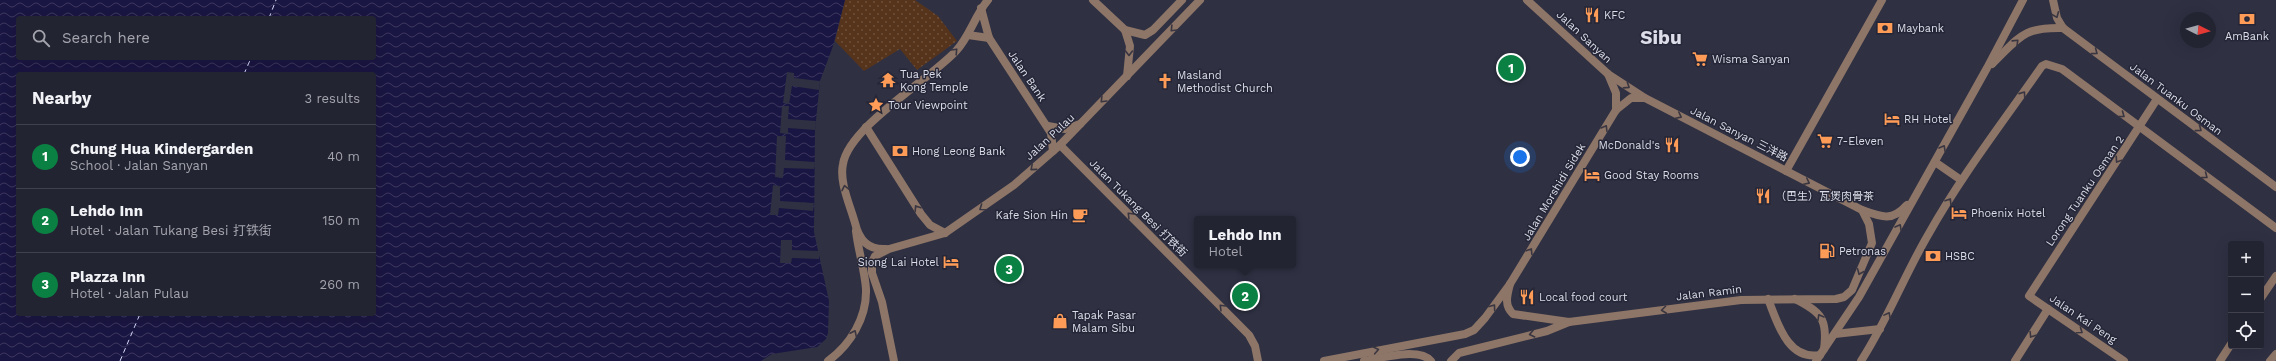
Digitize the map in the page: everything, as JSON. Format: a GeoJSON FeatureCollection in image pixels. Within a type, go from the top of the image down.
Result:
{"type":"FeatureCollection","features":[{"type":"Feature","properties":{"kind":"street"},"geometry":{"type":"LineString","coordinates":[[828,361],[839,353],[850,340],[863,310],[866,289],[858,252],[855,226],[842,173],[843,163],[848,150],[866,127],[956,51],[968,35],[981,8],[988,0]]}},
{"type":"Feature","properties":{"kind":"street"},"geometry":{"type":"LineString","coordinates":[[1093,0],[1125,30],[1129,40],[1130,55],[1127,76]]}},
{"type":"Feature","properties":{"kind":"street"},"geometry":{"type":"LineString","coordinates":[[1125,30],[1145,35],[1150,34],[1182,0]]}},
{"type":"Feature","properties":{"kind":"street","name":"Jalan Pulau"},"geometry":{"type":"LineString","coordinates":[[894,361],[882,302],[873,279],[872,262],[875,256],[889,249],[945,233],[1014,185],[1060,145],[1200,0]]}},
{"type":"Feature","properties":{"kind":"street","name":"Jalan Sanyan"},"geometry":{"type":"LineString","coordinates":[[1527,0],[1608,74]]}},
{"type":"Feature","properties":{"kind":"street"},"geometry":{"type":"LineString","coordinates":[[1786,171],[1882,0]]}},
{"type":"Feature","properties":{"kind":"street"},"geometry":{"type":"LineString","coordinates":[[1768,299],[1788,349],[1800,357],[1809,359],[1820,355],[1859,298],[1988,68],[2023,0]]}},
{"type":"Feature","properties":{"kind":"street"},"geometry":{"type":"LineString","coordinates":[[2053,0],[2056,18],[2063,28]]}},
{"type":"Feature","properties":{"kind":"street","name":"Jalan Bank"},"geometry":{"type":"LineString","coordinates":[[981,8],[989,38],[1048,126],[1053,137],[1052,151]]}},
{"type":"Feature","properties":{"kind":"street"},"geometry":{"type":"LineString","coordinates":[[1988,68],[2021,37],[2031,30],[2063,28]]}},
{"type":"Feature","properties":{"kind":"street","name":"Jalan Tuanku Osman"},"geometry":{"type":"LineString","coordinates":[[2063,28],[2276,187]]}},
{"type":"Feature","properties":{"kind":"street"},"geometry":{"type":"LineString","coordinates":[[968,35],[989,38]]}},
{"type":"Feature","properties":{"kind":"street"},"geometry":{"type":"LineString","coordinates":[[1861,361],[1880,329],[1928,234],[1961,180],[2042,66],[2046,64],[2062,69],[2276,228]]}},
{"type":"Feature","properties":{"kind":"street"},"geometry":{"type":"LineString","coordinates":[[1608,74],[1616,93],[1616,110]]}},
{"type":"Feature","properties":{"kind":"street","name":"Jalan Sanyan 三洋路"},"geometry":{"type":"LineString","coordinates":[[1608,74],[1645,98],[1862,210],[1883,216],[1894,216],[1901,212],[1917,194]]}},
{"type":"Feature","properties":{"kind":"street"},"geometry":{"type":"LineString","coordinates":[[1616,110],[1632,98],[1645,98]]}},
{"type":"Feature","properties":{"kind":"street","name":"Lorong Tuanku Osman 2"},"geometry":{"type":"LineString","coordinates":[[2029,296],[2158,99]]}},
{"type":"Feature","properties":{"kind":"street","name":"Jalan Morshidi Sidek"},"geometry":{"type":"LineString","coordinates":[[1324,361],[1465,334],[1474,330],[1485,318],[1510,284],[1616,110]]}},
{"type":"Feature","properties":{"kind":"street"},"geometry":{"type":"LineString","coordinates":[[1048,126],[1065,129],[1080,124]]}},
{"type":"Feature","properties":{"kind":"street"},"geometry":{"type":"LineString","coordinates":[[866,127],[921,214],[930,225],[945,233]]}},
{"type":"Feature","properties":{"kind":"street","name":"Jalan Tukang Besi 打铁街"},"geometry":{"type":"LineString","coordinates":[[1060,145],[1249,335],[1255,346],[1258,361]]}},
{"type":"Feature","properties":{"kind":"street"},"geometry":{"type":"LineString","coordinates":[[1935,162],[1961,180]]}},
{"type":"Feature","properties":{"kind":"street","name":"Jalan Ramin"},"geometry":{"type":"LineString","coordinates":[[1510,284],[1506,297],[1508,309],[1514,314],[1569,322],[1741,300],[1836,299],[1844,297],[1852,290],[1872,243],[1869,224],[1862,210]]}},
{"type":"Feature","properties":{"kind":"street","name":"Jalan Pulau"},"geometry":{"type":"LineString","coordinates":[[855,226],[864,243],[872,248],[889,249]]}},
{"type":"Feature","properties":{"kind":"street"},"geometry":{"type":"LineString","coordinates":[[2264,294],[2276,276]]}},
{"type":"Feature","properties":{"kind":"street","name":"Jalan Kai Peng"},"geometry":{"type":"LineString","coordinates":[[2029,296],[2124,361]]}},
{"type":"Feature","properties":{"kind":"street"},"geometry":{"type":"LineString","coordinates":[[1794,299],[1815,309],[1822,319],[1826,332],[1820,355]]}},
{"type":"Feature","properties":{"kind":"street"},"geometry":{"type":"LineString","coordinates":[[2015,361],[2048,309]]}},
{"type":"Feature","properties":{"kind":"street"},"geometry":{"type":"LineString","coordinates":[[1451,361],[1459,352],[1547,331],[1569,322]]}},
{"type":"Feature","properties":{"kind":"street"},"geometry":{"type":"LineString","coordinates":[[1835,334],[1880,329]]}},
{"type":"Feature","properties":{"kind":"street"},"geometry":{"type":"LineString","coordinates":[[2220,361],[2228,349]]}},
{"type":"Feature","properties":{"kind":"street"},"geometry":{"type":"LineString","coordinates":[[1364,361],[1412,354],[1423,355],[1431,361]]}},
{"type":"Feature","properties":{"kind":"street"},"geometry":{"type":"LineString","coordinates":[[2270,361],[2276,354]]}},
{"type":"Feature","properties":{"kind":"shaded area"},"geometry":{"type":"Polygon","coordinates":[[[845,0],[915,0],[938,16],[957,41],[917,70],[900,49],[864,71],[835,41],[845,0]]]}},
{"type":"Feature","properties":{"kind":"water"},"geometry":{"type":"Polygon","coordinates":[[[0,0],[845,0],[833,46],[820,81],[815,130],[814,232],[829,301],[828,333],[826,339],[817,347],[772,354],[761,361],[0,361],[0,0]]]}},
{"type":"Feature","properties":{"kind":"pier"},"geometry":{"type":"Polygon","coordinates":[[[787,72],[794,73],[794,78],[820,81],[819,90],[792,86],[789,104],[783,103],[787,72]]]}},
{"type":"Feature","properties":{"kind":"pier"},"geometry":{"type":"Polygon","coordinates":[[[782,106],[789,106],[788,119],[816,121],[815,130],[788,128],[788,134],[780,133],[782,106]]]}},
{"type":"Feature","properties":{"kind":"pier"},"geometry":{"type":"Polygon","coordinates":[[[777,136],[786,136],[785,160],[815,162],[814,169],[784,168],[783,178],[775,177],[777,136]]]}},
{"type":"Feature","properties":{"kind":"pier"},"geometry":{"type":"Polygon","coordinates":[[[773,185],[780,186],[780,201],[814,203],[813,211],[779,208],[778,215],[770,215],[773,185]]]}},
{"type":"Feature","properties":{"kind":"pier"},"geometry":{"type":"Polygon","coordinates":[[[781,240],[792,240],[792,250],[819,251],[819,259],[792,258],[791,263],[780,263],[781,240]]]}},
{"type":"Feature","properties":{"kind":"ferry route"},"geometry":{"type":"LineString","coordinates":[[270,16],[276,0]]}},
{"type":"Feature","properties":{"kind":"ferry route"},"geometry":{"type":"LineString","coordinates":[[245,72],[250,60]]}},
{"type":"Feature","properties":{"kind":"ferry route"},"geometry":{"type":"LineString","coordinates":[[120,361],[139,316]]}},
{"type":"Feature","properties":{"kind":"place","name":"KFC"},"geometry":{"type":"Point","coordinates":[1592,15]}},
{"type":"Feature","properties":{"kind":"place","name":"AmBank"},"geometry":{"type":"Point","coordinates":[2247,19]}},
{"type":"Feature","properties":{"kind":"place","name":"Maybank"},"geometry":{"type":"Point","coordinates":[1885,28]}},
{"type":"Feature","properties":{"kind":"place","name":"Wisma Sanyan"},"geometry":{"type":"Point","coordinates":[1700,59]}},
{"type":"Feature","properties":{"kind":"place","name":"Chung Hua Kindergarden"},"geometry":{"type":"Point","coordinates":[1511,68]}},
{"type":"Feature","properties":{"kind":"place","name":"Tua Pek Kong Temple"},"geometry":{"type":"Point","coordinates":[888,80]}},
{"type":"Feature","properties":{"kind":"place","name":"Masland Methodist Church"},"geometry":{"type":"Point","coordinates":[1165,81]}},
{"type":"Feature","properties":{"kind":"place","name":"Tour Viewpoint"},"geometry":{"type":"Point","coordinates":[876,105]}},
{"type":"Feature","properties":{"kind":"place","name":"RH Hotel"},"geometry":{"type":"Point","coordinates":[1892,119]}},
{"type":"Feature","properties":{"kind":"place","name":"7-Eleven"},"geometry":{"type":"Point","coordinates":[1825,141]}},
{"type":"Feature","properties":{"kind":"place","name":"McDonald's"},"geometry":{"type":"Point","coordinates":[1672,145]}},
{"type":"Feature","properties":{"kind":"place","name":"Hong Leong Bank"},"geometry":{"type":"Point","coordinates":[900,151]}},
{"type":"Feature","properties":{"kind":"place","name":"Good Stay Rooms"},"geometry":{"type":"Point","coordinates":[1592,175]}},
{"type":"Feature","properties":{"kind":"place","name":"（巴生）瓦煲肉骨茶"},"geometry":{"type":"Point","coordinates":[1763,196]}},
{"type":"Feature","properties":{"kind":"place","name":"Phoenix Hotel"},"geometry":{"type":"Point","coordinates":[1959,213]}},
{"type":"Feature","properties":{"kind":"place","name":"Kafe Sion Hin"},"geometry":{"type":"Point","coordinates":[1080,215]}},
{"type":"Feature","properties":{"kind":"place","name":"Petronas"},"geometry":{"type":"Point","coordinates":[1827,251]}},
{"type":"Feature","properties":{"kind":"place","name":"HSBC"},"geometry":{"type":"Point","coordinates":[1933,256]}},
{"type":"Feature","properties":{"kind":"place","name":"Siong Lai Hotel"},"geometry":{"type":"Point","coordinates":[951,262]}},
{"type":"Feature","properties":{"kind":"place","name":"Plazza Inn"},"geometry":{"type":"Point","coordinates":[1009,269]}},
{"type":"Feature","properties":{"kind":"place","name":"Lehdo Inn"},"geometry":{"type":"Point","coordinates":[1245,296]}},
{"type":"Feature","properties":{"kind":"place","name":"Local food court"},"geometry":{"type":"Point","coordinates":[1527,297]}},
{"type":"Feature","properties":{"kind":"place","name":"Tapak Pasar Malam Sibu"},"geometry":{"type":"Point","coordinates":[1060,321]}},
{"type":"Feature","properties":{"kind":"district","name":"Sibu"},"geometry":{"type":"Point","coordinates":[1661,37]}}]}
